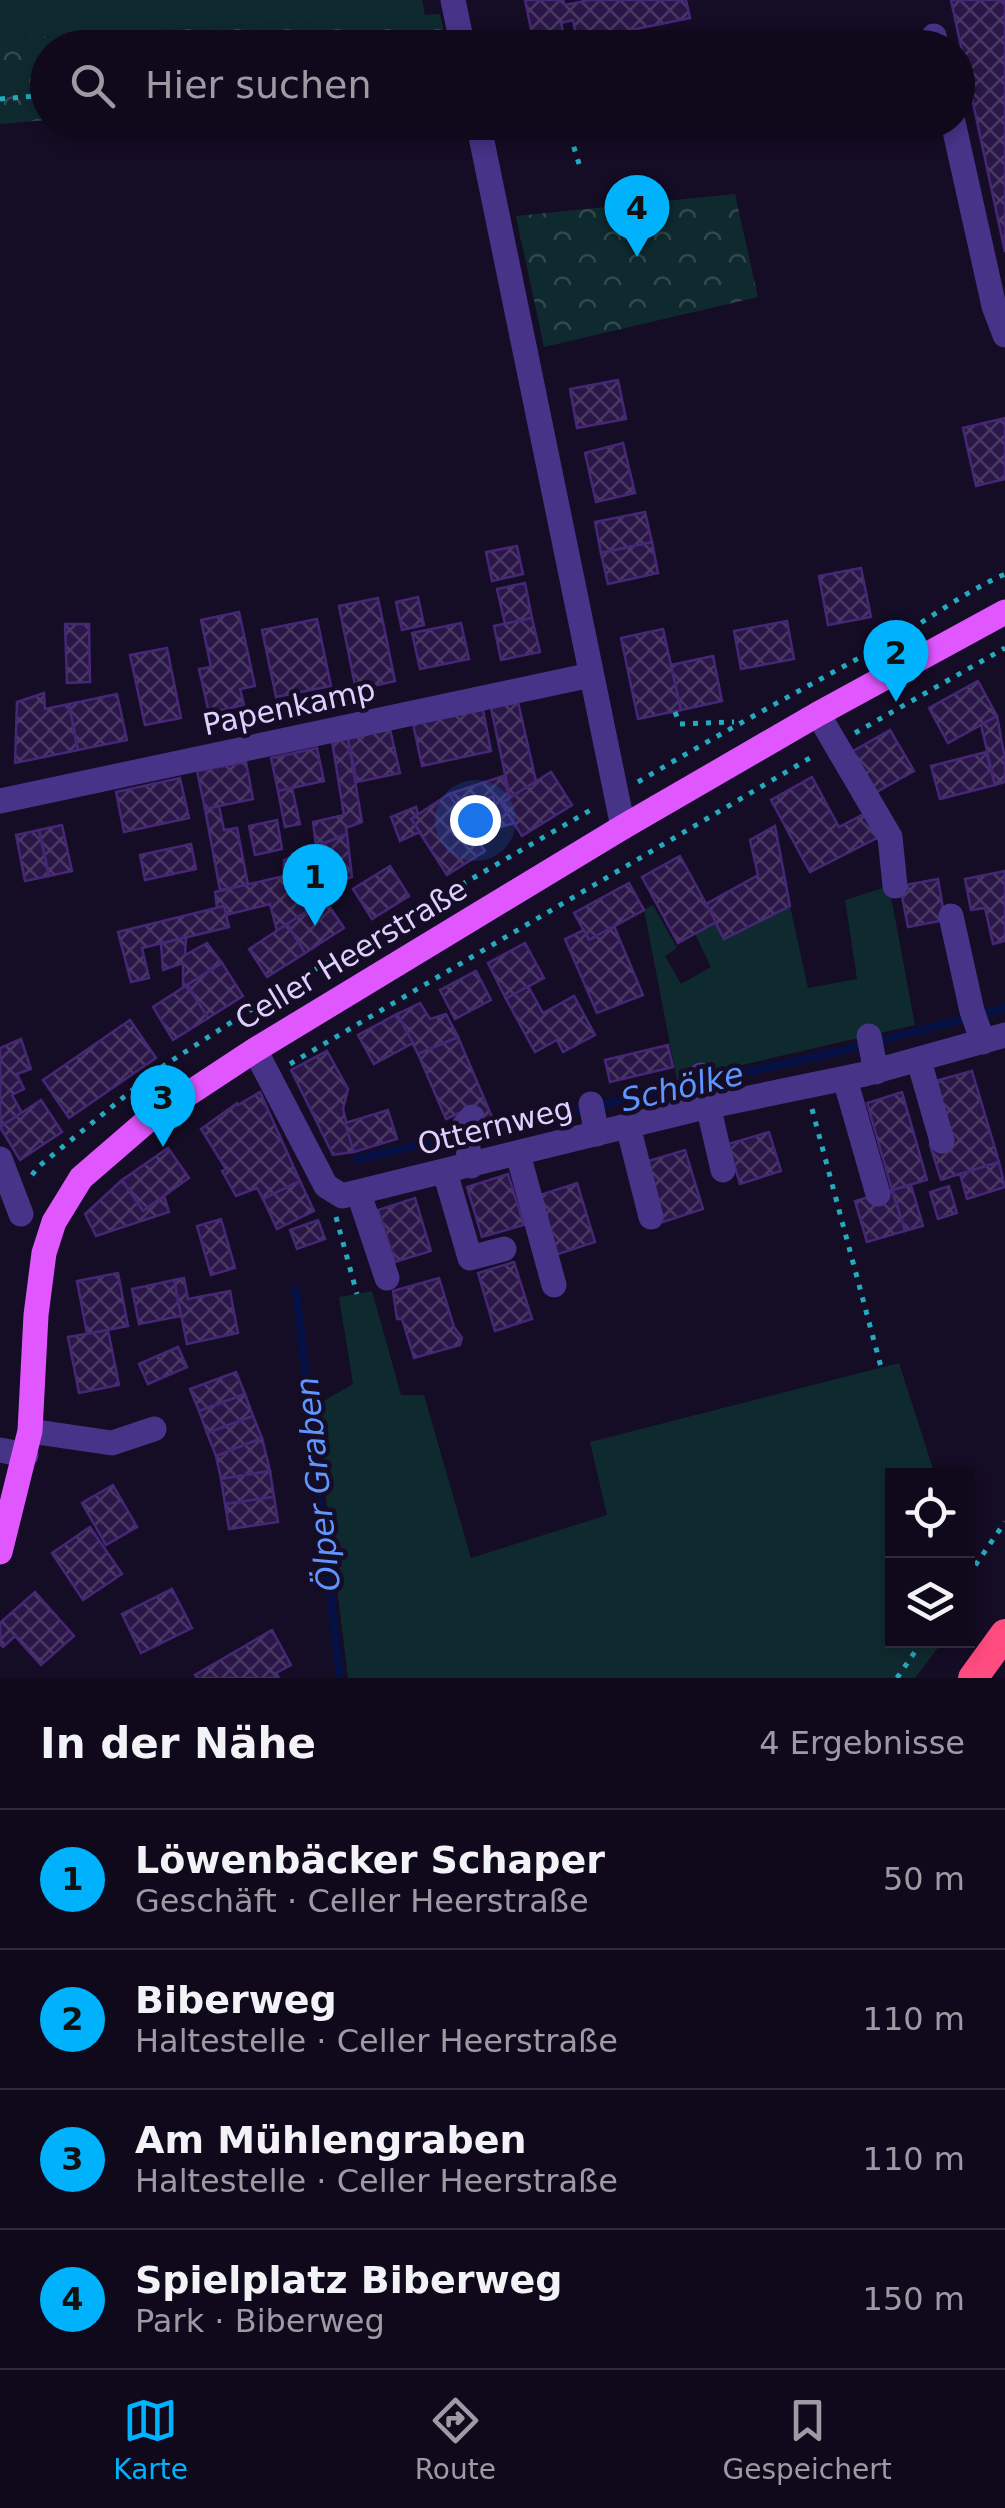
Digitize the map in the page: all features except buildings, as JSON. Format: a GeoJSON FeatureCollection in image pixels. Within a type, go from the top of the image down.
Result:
{"type":"FeatureCollection","features":[{"type":"Feature","properties":{"kind":"highway"},"geometry":{"type":"LineString","coordinates":[[973,1678],[1005,1634]]}},
{"type":"Feature","properties":{"kind":"main road","name":"Celler Heerstraße"},"geometry":{"type":"LineString","coordinates":[[0,1552],[28,1443],[39,1280],[54,1222],[82,1178],[147,1122],[255,1050],[818,714],[1005,612]]}},
{"type":"Feature","properties":{"kind":"street"},"geometry":{"type":"LineString","coordinates":[[453,0],[459,30]]}},
{"type":"Feature","properties":{"kind":"street"},"geometry":{"type":"LineString","coordinates":[[482,140],[623,828]]}},
{"type":"Feature","properties":{"kind":"street"},"geometry":{"type":"LineString","coordinates":[[958,140],[994,306],[1005,335]]}},
{"type":"Feature","properties":{"kind":"street","name":"Papenkamp"},"geometry":{"type":"LineString","coordinates":[[0,801],[591,675]]}},
{"type":"Feature","properties":{"kind":"street"},"geometry":{"type":"LineString","coordinates":[[818,714],[890,837],[896,886]]}},
{"type":"Feature","properties":{"kind":"street"},"geometry":{"type":"LineString","coordinates":[[951,916],[985,1030]]}},
{"type":"Feature","properties":{"kind":"street","name":"Otternweg"},"geometry":{"type":"LineString","coordinates":[[351,1195],[445,1172],[469,1140],[518,1154],[595,1119],[628,1126],[705,1091],[806,1086],[845,1078],[873,1055],[919,1061],[985,1030]]}},
{"type":"Feature","properties":{"kind":"street"},"geometry":{"type":"LineString","coordinates":[[255,1050],[326,1186],[351,1195],[386,1278]]}},
{"type":"Feature","properties":{"kind":"street"},"geometry":{"type":"LineString","coordinates":[[919,1061],[942,1141]]}},
{"type":"Feature","properties":{"kind":"street"},"geometry":{"type":"LineString","coordinates":[[845,1078],[878,1194]]}},
{"type":"Feature","properties":{"kind":"street"},"geometry":{"type":"LineString","coordinates":[[705,1091],[723,1170]]}},
{"type":"Feature","properties":{"kind":"street"},"geometry":{"type":"LineString","coordinates":[[628,1126],[651,1217]]}},
{"type":"Feature","properties":{"kind":"street"},"geometry":{"type":"LineString","coordinates":[[518,1154],[554,1284]]}},
{"type":"Feature","properties":{"kind":"street"},"geometry":{"type":"LineString","coordinates":[[0,1159],[10,1214],[54,1222]]}},
{"type":"Feature","properties":{"kind":"street"},"geometry":{"type":"LineString","coordinates":[[445,1172],[470,1258],[504,1250]]}},
{"type":"Feature","properties":{"kind":"street"},"geometry":{"type":"LineString","coordinates":[[0,1450],[28,1443],[112,1442],[154,1429]]}},
{"type":"Feature","properties":{"kind":"path"},"geometry":{"type":"LineString","coordinates":[[0,99],[30,96]]}},
{"type":"Feature","properties":{"kind":"path"},"geometry":{"type":"LineString","coordinates":[[572,140],[580,167]]}},
{"type":"Feature","properties":{"kind":"path"},"geometry":{"type":"LineString","coordinates":[[24,1185],[38,1167],[157,1070],[297,980],[738,722],[1005,574]]}},
{"type":"Feature","properties":{"kind":"path"},"geometry":{"type":"LineString","coordinates":[[270,1076],[1005,648]]}},
{"type":"Feature","properties":{"kind":"path"},"geometry":{"type":"LineString","coordinates":[[675,712],[680,724],[738,722]]}},
{"type":"Feature","properties":{"kind":"path"},"geometry":{"type":"LineString","coordinates":[[806,1086],[882,1367]]}},
{"type":"Feature","properties":{"kind":"path"},"geometry":{"type":"LineString","coordinates":[[351,1195],[335,1213],[357,1294]]}},
{"type":"Feature","properties":{"kind":"path"},"geometry":{"type":"LineString","coordinates":[[975,1566],[1005,1522]]}},
{"type":"Feature","properties":{"kind":"path"},"geometry":{"type":"LineString","coordinates":[[897,1678],[918,1648]]}},
{"type":"Feature","properties":{"kind":"green space"},"geometry":{"type":"Polygon","coordinates":[[[0,0],[422,0],[425,15],[159,30],[30,30],[30,37],[0,39],[0,0]]]}},
{"type":"Feature","properties":{"kind":"green space"},"geometry":{"type":"Polygon","coordinates":[[[440,14],[443,30],[158,30],[440,14]]]}},
{"type":"Feature","properties":{"kind":"green space"},"geometry":{"type":"Polygon","coordinates":[[[30,37],[30,121],[0,124],[0,39],[30,37]]]}},
{"type":"Feature","properties":{"kind":"green space"},"geometry":{"type":"Polygon","coordinates":[[[735,194],[758,297],[544,347],[516,216],[735,194]]]}},
{"type":"Feature","properties":{"kind":"green space"},"geometry":{"type":"Polygon","coordinates":[[[889,886],[915,1025],[677,1080],[644,910],[653,905],[677,948],[665,956],[681,984],[711,967],[695,934],[716,922],[725,939],[790,906],[808,988],[857,979],[845,900],[889,886]]]}},
{"type":"Feature","properties":{"kind":"green space"},"geometry":{"type":"Polygon","coordinates":[[[372,1291],[401,1395],[424,1395],[471,1558],[607,1515],[590,1442],[899,1363],[933,1468],[885,1468],[885,1648],[938,1648],[915,1678],[348,1678],[315,1406],[353,1384],[339,1297],[372,1291]]]}},
{"type":"Feature","properties":{"kind":"waterway","name":"Schölke"},"geometry":{"type":"LineString","coordinates":[[357,1159],[841,1051],[1005,1008]]}},
{"type":"Feature","properties":{"kind":"waterway","name":"Ölper Graben"},"geometry":{"type":"LineString","coordinates":[[296,1290],[340,1678]]}},
{"type":"Feature","properties":{"kind":"place","name":"Spielplatz Biberweg"},"geometry":{"type":"Point","coordinates":[637,257]}},
{"type":"Feature","properties":{"kind":"place","name":"Biberweg"},"geometry":{"type":"Point","coordinates":[896,702]}},
{"type":"Feature","properties":{"kind":"place","name":"Löwenbäcker Schaper"},"geometry":{"type":"Point","coordinates":[315,926]}},
{"type":"Feature","properties":{"kind":"place","name":"Am Mühlengraben"},"geometry":{"type":"Point","coordinates":[163,1147]}}]}
